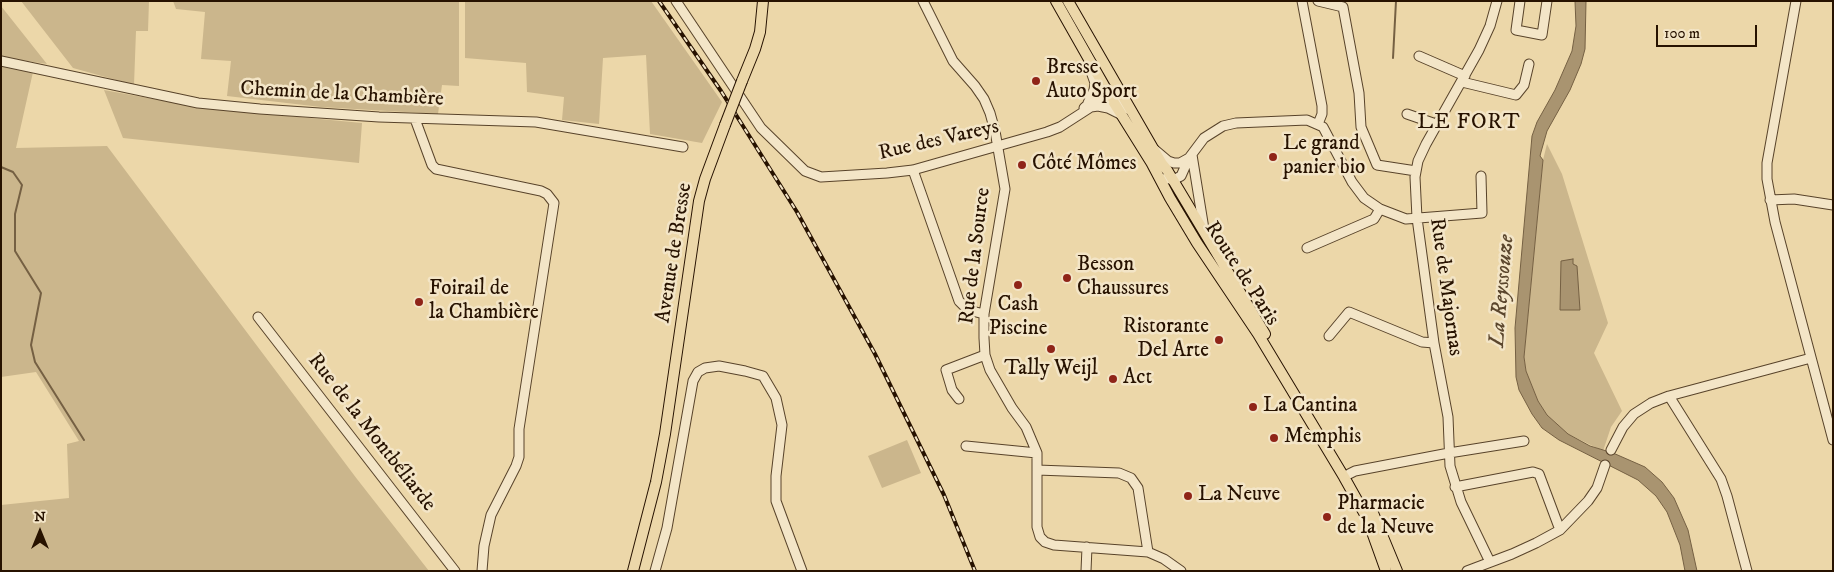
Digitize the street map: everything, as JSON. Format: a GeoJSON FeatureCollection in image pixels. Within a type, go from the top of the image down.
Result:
{"type":"FeatureCollection","features":[{"type":"Feature","properties":{"kind":"main road","name":"Avenue de Bresse"},"geometry":{"type":"LineString","coordinates":[[633,571],[665,434],[700,201],[705,179],[760,32],[763,1]]}},
{"type":"Feature","properties":{"kind":"main road","name":"Route de Paris"},"geometry":{"type":"LineString","coordinates":[[1056,1],[1197,243],[1263,342],[1344,477],[1367,518],[1386,571]]}},
{"type":"Feature","properties":{"kind":"main road","name":"Route de Paris"},"geometry":{"type":"LineString","coordinates":[[1068,1],[1152,147],[1373,514],[1397,571]]}},
{"type":"Feature","properties":{"kind":"main road","name":"Avenue de Bresse"},"geometry":{"type":"LineString","coordinates":[[639,571],[647,517]]}},
{"type":"Feature","properties":{"kind":"street","name":"Rue des Vareys"},"geometry":{"type":"LineString","coordinates":[[676,1],[761,128],[805,170],[822,177],[913,170],[998,147],[1054,130],[1092,107],[1105,104],[1111,98]]}},
{"type":"Feature","properties":{"kind":"street","name":"Rue de la Source"},"geometry":{"type":"LineString","coordinates":[[923,1],[953,61],[976,86],[984,99],[990,113],[998,147],[1005,189],[984,314],[985,355],[990,370],[1012,408],[1026,427],[1037,453],[1037,527],[1040,536],[1045,542],[1054,545],[1148,552],[1164,559],[1182,571]]}},
{"type":"Feature","properties":{"kind":"street"},"geometry":{"type":"LineString","coordinates":[[1302,1],[1322,106],[1322,114],[1318,124]]}},
{"type":"Feature","properties":{"kind":"street"},"geometry":{"type":"LineString","coordinates":[[1318,1],[1343,7],[1359,93],[1361,127],[1377,166],[1416,170]]}},
{"type":"Feature","properties":{"kind":"street","name":"Rue de Majornas"},"geometry":{"type":"LineString","coordinates":[[1490,562],[1455,487],[1450,466],[1448,417],[1434,343],[1415,197],[1418,161],[1436,124],[1464,79],[1479,50],[1490,26],[1497,1]]}},
{"type":"Feature","properties":{"kind":"street"},"geometry":{"type":"LineString","coordinates":[[1520,1],[1516,30],[1542,35],[1547,1]]}},
{"type":"Feature","properties":{"kind":"street"},"geometry":{"type":"LineString","coordinates":[[1796,1],[1767,163],[1766,179],[1833,440]]}},
{"type":"Feature","properties":{"kind":"street","name":"Rue des Vareys"},"geometry":{"type":"LineString","coordinates":[[1080,43],[1095,82],[1094,90],[1088,103],[1080,114]]}},
{"type":"Feature","properties":{"kind":"street"},"geometry":{"type":"LineString","coordinates":[[1419,56],[1464,79],[1516,95],[1524,85],[1529,64]]}},
{"type":"Feature","properties":{"kind":"street","name":"Chemin de la Chambière"},"geometry":{"type":"LineString","coordinates":[[1,61],[198,103],[415,119],[536,122],[683,146]]}},
{"type":"Feature","properties":{"kind":"street"},"geometry":{"type":"LineString","coordinates":[[1111,98],[1116,84]]}},
{"type":"Feature","properties":{"kind":"street"},"geometry":{"type":"LineString","coordinates":[[1088,103],[1098,99],[1111,98],[1120,102],[1134,115]]}},
{"type":"Feature","properties":{"kind":"street"},"geometry":{"type":"LineString","coordinates":[[1098,106],[1108,108],[1122,116]]}},
{"type":"Feature","properties":{"kind":"street"},"geometry":{"type":"LineString","coordinates":[[1407,114],[1436,124]]}},
{"type":"Feature","properties":{"kind":"street"},"geometry":{"type":"LineString","coordinates":[[415,119],[432,165],[436,169],[541,191],[547,194],[554,203],[519,429],[519,458],[491,515],[487,528],[481,570]]}},
{"type":"Feature","properties":{"kind":"street"},"geometry":{"type":"LineString","coordinates":[[1173,180],[1181,176],[1188,159],[1204,138],[1214,131],[1236,122],[1307,120],[1323,127],[1352,182],[1364,198],[1380,209],[1406,219],[1482,213],[1481,176]]}},
{"type":"Feature","properties":{"kind":"street"},"geometry":{"type":"LineString","coordinates":[[1152,147],[1172,163],[1188,159]]}},
{"type":"Feature","properties":{"kind":"street"},"geometry":{"type":"LineString","coordinates":[[1188,159],[1204,231]]}},
{"type":"Feature","properties":{"kind":"street"},"geometry":{"type":"LineString","coordinates":[[1151,162],[1164,176],[1173,180]]}},
{"type":"Feature","properties":{"kind":"street"},"geometry":{"type":"LineString","coordinates":[[913,170],[959,301],[968,310],[984,314]]}},
{"type":"Feature","properties":{"kind":"street"},"geometry":{"type":"LineString","coordinates":[[1170,198],[1173,180]]}},
{"type":"Feature","properties":{"kind":"street"},"geometry":{"type":"LineString","coordinates":[[1770,200],[1794,199],[1833,205]]}},
{"type":"Feature","properties":{"kind":"street"},"geometry":{"type":"LineString","coordinates":[[1307,248],[1374,219],[1380,209]]}},
{"type":"Feature","properties":{"kind":"street"},"geometry":{"type":"LineString","coordinates":[[1329,336],[1349,312],[1422,342],[1434,343]]}},
{"type":"Feature","properties":{"kind":"street","name":"Rue de la Montbéliarde"},"geometry":{"type":"LineString","coordinates":[[258,317],[455,571]]}},
{"type":"Feature","properties":{"kind":"street"},"geometry":{"type":"LineString","coordinates":[[959,399],[952,390],[946,370],[985,355]]}},
{"type":"Feature","properties":{"kind":"street"},"geometry":{"type":"LineString","coordinates":[[1611,450],[1623,427],[1634,414],[1646,405],[1669,396],[1811,358]]}},
{"type":"Feature","properties":{"kind":"street"},"geometry":{"type":"LineString","coordinates":[[655,571],[666,528],[693,381],[698,372],[705,368],[719,366],[763,376],[776,398],[782,425],[776,476],[776,501],[802,571]]}},
{"type":"Feature","properties":{"kind":"street"},"geometry":{"type":"LineString","coordinates":[[1669,396],[1721,479],[1747,571]]}},
{"type":"Feature","properties":{"kind":"street"},"geometry":{"type":"LineString","coordinates":[[1349,474],[1449,453],[1524,441]]}},
{"type":"Feature","properties":{"kind":"street"},"geometry":{"type":"LineString","coordinates":[[966,446],[1037,453]]}},
{"type":"Feature","properties":{"kind":"street"},"geometry":{"type":"LineString","coordinates":[[1467,571],[1536,543],[1560,530],[1588,501],[1597,488],[1605,465]]}},
{"type":"Feature","properties":{"kind":"street"},"geometry":{"type":"LineString","coordinates":[[1037,470],[1119,473],[1131,478],[1138,488],[1148,552]]}},
{"type":"Feature","properties":{"kind":"street"},"geometry":{"type":"LineString","coordinates":[[1455,487],[1533,472],[1538,474],[1560,530]]}},
{"type":"Feature","properties":{"kind":"street"},"geometry":{"type":"LineString","coordinates":[[1086,571],[1088,547]]}},
{"type":"Feature","properties":{"kind":"shaded area"},"geometry":{"type":"Polygon","coordinates":[[[21,1],[149,1],[148,31],[136,31],[134,85],[73,68],[21,1]]]}},
{"type":"Feature","properties":{"kind":"shaded area"},"geometry":{"type":"Polygon","coordinates":[[[173,1],[459,1],[459,86],[442,85],[438,114],[321,107],[227,96],[231,61],[201,59],[205,12],[176,9],[173,1]]]}},
{"type":"Feature","properties":{"kind":"shaded area"},"geometry":{"type":"Polygon","coordinates":[[[465,1],[651,1],[722,102],[702,143],[650,134],[646,55],[603,58],[599,124],[562,120],[564,97],[527,92],[526,63],[465,58],[465,1]]]}},
{"type":"Feature","properties":{"kind":"shaded area"},"geometry":{"type":"Polygon","coordinates":[[[1575,1],[1586,1],[1585,49],[1570,90],[1547,131],[1540,156],[1543,160],[1524,357],[1526,371],[1538,401],[1547,415],[1568,434],[1590,446],[1613,453],[1645,467],[1662,482],[1674,498],[1688,530],[1697,571],[1685,571],[1680,545],[1667,512],[1656,496],[1638,480],[1559,440],[1542,428],[1519,390],[1516,377],[1515,328],[1532,136],[1572,51],[1576,26],[1575,1]]]}},
{"type":"Feature","properties":{"kind":"shaded area"},"geometry":{"type":"Polygon","coordinates":[[[1,6],[47,64],[1,57],[1,6]]]}},
{"type":"Feature","properties":{"kind":"shaded area"},"geometry":{"type":"Polygon","coordinates":[[[1,66],[33,72],[16,148],[107,146],[357,479],[429,571],[1,571],[1,505],[69,498],[67,444],[79,441],[36,372],[1,377],[1,66]]]}},
{"type":"Feature","properties":{"kind":"shaded area"},"geometry":{"type":"Polygon","coordinates":[[[104,90],[170,102],[247,112],[362,123],[359,163],[123,138],[104,90]]]}},
{"type":"Feature","properties":{"kind":"shaded area"},"geometry":{"type":"Polygon","coordinates":[[[1547,144],[1562,174],[1608,323],[1594,353],[1622,411],[1611,427],[1603,451],[1568,434],[1547,415],[1538,401],[1526,371],[1524,357],[1543,160],[1547,144]]]}},
{"type":"Feature","properties":{"kind":"shaded area"},"geometry":{"type":"Polygon","coordinates":[[[1573,259],[1573,264],[1577,266],[1580,310],[1560,310],[1561,261],[1573,259]]]}},
{"type":"Feature","properties":{"kind":"shaded area"},"geometry":{"type":"Polygon","coordinates":[[[907,440],[921,473],[882,488],[868,456],[907,440]]]}},
{"type":"Feature","properties":{"kind":"waterway"},"geometry":{"type":"LineString","coordinates":[[1393,58],[1396,1]]}},
{"type":"Feature","properties":{"kind":"waterway"},"geometry":{"type":"LineString","coordinates":[[1,167],[13,172],[22,185],[15,214],[15,251],[41,293],[31,345],[35,362],[84,440]]}},
{"type":"Feature","properties":{"kind":"railway"},"geometry":{"type":"LineString","coordinates":[[659,1],[721,91],[797,212],[875,354],[944,495],[975,571]]}},
{"type":"Feature","properties":{"kind":"place","name":"Bresse Auto Sport"},"geometry":{"type":"Point","coordinates":[1036,81]}},
{"type":"Feature","properties":{"kind":"place","name":"Le grand panier bio"},"geometry":{"type":"Point","coordinates":[1273,157]}},
{"type":"Feature","properties":{"kind":"place","name":"Côté Mômes"},"geometry":{"type":"Point","coordinates":[1022,165]}},
{"type":"Feature","properties":{"kind":"place","name":"Besson Chaussures"},"geometry":{"type":"Point","coordinates":[1067,278]}},
{"type":"Feature","properties":{"kind":"place","name":"Cash Piscine"},"geometry":{"type":"Point","coordinates":[1018,285]}},
{"type":"Feature","properties":{"kind":"place","name":"Foirail de la Chambière"},"geometry":{"type":"Point","coordinates":[419,302]}},
{"type":"Feature","properties":{"kind":"place","name":"Ristorante Del Arte"},"geometry":{"type":"Point","coordinates":[1219,340]}},
{"type":"Feature","properties":{"kind":"place","name":"Tally Weijl"},"geometry":{"type":"Point","coordinates":[1051,349]}},
{"type":"Feature","properties":{"kind":"place","name":"Act"},"geometry":{"type":"Point","coordinates":[1113,379]}},
{"type":"Feature","properties":{"kind":"place","name":"La Cantina"},"geometry":{"type":"Point","coordinates":[1253,407]}},
{"type":"Feature","properties":{"kind":"place","name":"Memphis"},"geometry":{"type":"Point","coordinates":[1274,438]}},
{"type":"Feature","properties":{"kind":"place","name":"La Neuve"},"geometry":{"type":"Point","coordinates":[1188,496]}},
{"type":"Feature","properties":{"kind":"place","name":"Pharmacie de la Neuve"},"geometry":{"type":"Point","coordinates":[1327,517]}},
{"type":"Feature","properties":{"kind":"district","name":"LE FORT"},"geometry":{"type":"Point","coordinates":[1469,123]}},
{"type":"Feature","properties":{"kind":"water label","name":"La Reyssouze"},"geometry":{"type":"Point","coordinates":[1503,291]}}]}
